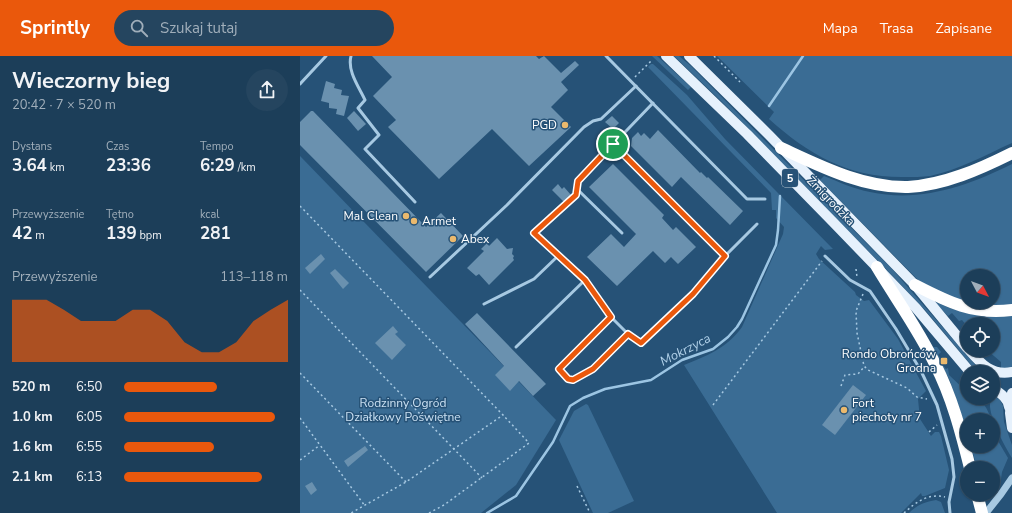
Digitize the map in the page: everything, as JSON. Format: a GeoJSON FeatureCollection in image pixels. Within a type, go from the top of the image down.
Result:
{"type":"FeatureCollection","features":[{"type":"Feature","properties":{"kind":"highway","name":"5"},"geometry":{"type":"LineString","coordinates":[[781,148],[819,166],[851,177],[884,185],[909,187],[942,181],[987,165],[1012,153]]}},
{"type":"Feature","properties":{"kind":"highway","name":"5"},"geometry":{"type":"LineString","coordinates":[[877,267],[913,323],[935,363],[955,411],[968,461]]}},
{"type":"Feature","properties":{"kind":"highway"},"geometry":{"type":"LineString","coordinates":[[915,285],[950,303],[967,308],[991,312],[1012,310]]}},
{"type":"Feature","properties":{"kind":"highway"},"geometry":{"type":"LineString","coordinates":[[979,501],[982,513]]}},
{"type":"Feature","properties":{"kind":"main road","name":"Żmigrodzka"},"geometry":{"type":"LineString","coordinates":[[666,56],[747,134],[877,267],[916,308],[964,365]]}},
{"type":"Feature","properties":{"kind":"main road","name":"Żmigrodzka"},"geometry":{"type":"LineString","coordinates":[[689,56],[915,285],[960,340]]}},
{"type":"Feature","properties":{"kind":"main road"},"geometry":{"type":"LineString","coordinates":[[975,357],[987,368],[1002,373],[1012,372]]}},
{"type":"Feature","properties":{"kind":"main road"},"geometry":{"type":"LineString","coordinates":[[1000,393],[1007,400],[1012,428]]}},
{"type":"Feature","properties":{"kind":"main road"},"geometry":{"type":"LineString","coordinates":[[1010,413],[1012,393]]}},
{"type":"Feature","properties":{"kind":"street"},"geometry":{"type":"LineString","coordinates":[[986,513],[1002,494],[1012,478]]}},
{"type":"Feature","properties":{"kind":"street"},"geometry":{"type":"LineString","coordinates":[[1002,494],[1012,486]]}},
{"type":"Feature","properties":{"kind":"lane"},"geometry":{"type":"LineString","coordinates":[[300,84],[326,56]]}},
{"type":"Feature","properties":{"kind":"lane"},"geometry":{"type":"LineString","coordinates":[[351,56],[349,62],[352,73],[365,100],[358,108],[379,135],[365,149],[415,202]]}},
{"type":"Feature","properties":{"kind":"lane"},"geometry":{"type":"LineString","coordinates":[[606,56],[747,199],[765,199]]}},
{"type":"Feature","properties":{"kind":"lane"},"geometry":{"type":"LineString","coordinates":[[430,277],[507,205],[584,128],[592,121],[601,119],[636,86]]}},
{"type":"Feature","properties":{"kind":"lane"},"geometry":{"type":"LineString","coordinates":[[653,103],[578,181],[576,195],[534,233],[585,280],[611,317],[628,334],[641,343],[693,294],[725,256],[757,224]]}},
{"type":"Feature","properties":{"kind":"lane"},"geometry":{"type":"LineString","coordinates":[[613,144],[725,256]]}},
{"type":"Feature","properties":{"kind":"lane"},"geometry":{"type":"LineString","coordinates":[[576,188],[622,232]]}},
{"type":"Feature","properties":{"kind":"lane"},"geometry":{"type":"LineString","coordinates":[[484,304],[534,279],[558,256]]}},
{"type":"Feature","properties":{"kind":"lane"},"geometry":{"type":"LineString","coordinates":[[825,256],[850,280],[866,288],[874,296],[911,352],[937,405],[953,464],[954,477],[949,502],[950,513]]}},
{"type":"Feature","properties":{"kind":"lane"},"geometry":{"type":"LineString","coordinates":[[516,347],[585,280]]}},
{"type":"Feature","properties":{"kind":"lane"},"geometry":{"type":"LineString","coordinates":[[611,317],[559,369],[568,379],[573,380],[593,369],[628,334]]}},
{"type":"Feature","properties":{"kind":"path"},"geometry":{"type":"LineString","coordinates":[[714,56],[740,82]]}},
{"type":"Feature","properties":{"kind":"path"},"geometry":{"type":"LineString","coordinates":[[631,80],[652,60]]}},
{"type":"Feature","properties":{"kind":"path"},"geometry":{"type":"LineString","coordinates":[[300,206],[529,443],[444,505],[429,513]]}},
{"type":"Feature","properties":{"kind":"path"},"geometry":{"type":"LineString","coordinates":[[713,405],[822,261]]}},
{"type":"Feature","properties":{"kind":"path"},"geometry":{"type":"LineString","coordinates":[[856,269],[856,283]]}},
{"type":"Feature","properties":{"kind":"path"},"geometry":{"type":"LineString","coordinates":[[866,288],[856,311],[857,333],[864,366],[868,370],[893,380],[917,396],[921,397]]}},
{"type":"Feature","properties":{"kind":"path"},"geometry":{"type":"LineString","coordinates":[[300,290],[482,478]]}},
{"type":"Feature","properties":{"kind":"path"},"geometry":{"type":"LineString","coordinates":[[841,386],[845,375],[858,374],[864,366]]}},
{"type":"Feature","properties":{"kind":"path"},"geometry":{"type":"LineString","coordinates":[[300,373],[406,482]]}},
{"type":"Feature","properties":{"kind":"path"},"geometry":{"type":"LineString","coordinates":[[351,513],[406,482],[503,415]]}},
{"type":"Feature","properties":{"kind":"path"},"geometry":{"type":"LineString","coordinates":[[300,418],[364,506]]}},
{"type":"Feature","properties":{"kind":"path"},"geometry":{"type":"LineString","coordinates":[[929,432],[942,422]]}},
{"type":"Feature","properties":{"kind":"path"},"geometry":{"type":"LineString","coordinates":[[300,460],[320,445]]}},
{"type":"Feature","properties":{"kind":"path"},"geometry":{"type":"LineString","coordinates":[[577,486],[590,513]]}},
{"type":"Feature","properties":{"kind":"path"},"geometry":{"type":"LineString","coordinates":[[904,513],[925,497],[939,496]]}},
{"type":"Feature","properties":{"kind":"green space"},"geometry":{"type":"Polygon","coordinates":[[[652,56],[657,56],[691,87],[688,90],[652,56]]]}},
{"type":"Feature","properties":{"kind":"green space"},"geometry":{"type":"Polygon","coordinates":[[[674,56],[679,56],[691,66],[893,270],[960,347],[960,352],[926,311],[721,101],[674,56]]]}},
{"type":"Feature","properties":{"kind":"green space"},"geometry":{"type":"Polygon","coordinates":[[[717,56],[1012,56],[1012,143],[962,166],[930,176],[885,176],[848,169],[815,153],[784,132],[769,119],[774,112],[717,56]]]}},
{"type":"Feature","properties":{"kind":"green space"},"geometry":{"type":"Polygon","coordinates":[[[653,64],[687,95],[725,139],[833,249],[825,250],[821,246],[816,254],[819,259],[855,292],[856,295],[864,301],[869,300],[898,339],[926,391],[918,399],[920,419],[931,436],[935,432],[939,432],[941,436],[949,470],[945,488],[925,496],[922,496],[921,493],[901,513],[777,513],[684,365],[723,346],[736,335],[742,327],[783,234],[784,227],[776,218],[776,210],[772,210],[771,193],[648,67],[653,64]]]}},
{"type":"Feature","properties":{"kind":"green space","name":"Rodzinny Ogród Działkowy Poświętne"},"geometry":{"type":"Polygon","coordinates":[[[300,156],[556,420],[516,485],[481,513],[300,513],[300,156]]]}},
{"type":"Feature","properties":{"kind":"green space"},"geometry":{"type":"Polygon","coordinates":[[[1012,164],[1012,306],[1000,306],[1000,269],[960,269],[960,301],[919,281],[820,180],[824,176],[864,191],[889,195],[907,195],[925,194],[943,190],[978,179],[1012,164]]]}},
{"type":"Feature","properties":{"kind":"green space"},"geometry":{"type":"Polygon","coordinates":[[[932,300],[961,312],[991,317],[960,317],[959,321],[952,313],[948,316],[932,300]]]}},
{"type":"Feature","properties":{"kind":"green space"},"geometry":{"type":"Polygon","coordinates":[[[1012,316],[1012,368],[1001,368],[1001,362],[995,357],[1000,357],[1000,317],[1012,316]]]}},
{"type":"Feature","properties":{"kind":"green space"},"geometry":{"type":"Polygon","coordinates":[[[933,347],[937,347],[941,352],[938,355],[944,362],[942,364],[946,369],[948,368],[949,375],[960,385],[960,405],[984,405],[989,413],[961,413],[950,381],[933,347]]]}},
{"type":"Feature","properties":{"kind":"green space"},"geometry":{"type":"Polygon","coordinates":[[[964,357],[968,357],[975,365],[971,365],[964,357]]]}},
{"type":"Feature","properties":{"kind":"green space"},"geometry":{"type":"Polygon","coordinates":[[[1000,400],[1003,406],[1004,422],[1012,445],[1012,458],[1000,435],[1000,413],[991,413],[990,405],[1000,405],[1000,400]]]}},
{"type":"Feature","properties":{"kind":"green space"},"geometry":{"type":"Polygon","coordinates":[[[586,404],[588,405],[634,501],[608,513],[593,513],[559,440],[574,411],[586,404]]]}},
{"type":"Feature","properties":{"kind":"green space"},"geometry":{"type":"Polygon","coordinates":[[[1000,444],[1008,458],[1000,480],[1000,461],[975,461],[973,453],[1000,453],[1000,444]]]}},
{"type":"Feature","properties":{"kind":"green space"},"geometry":{"type":"Polygon","coordinates":[[[936,500],[941,502],[945,513],[909,513],[921,504],[936,500]]]}},
{"type":"Feature","properties":{"kind":"building"},"geometry":{"type":"Polygon","coordinates":[[[372,56],[536,56],[539,59],[544,56],[561,73],[575,61],[579,65],[561,82],[568,90],[551,107],[571,127],[529,166],[492,129],[439,179],[388,127],[396,120],[373,96],[392,77],[372,56]]]}},
{"type":"Feature","properties":{"kind":"building"},"geometry":{"type":"Polygon","coordinates":[[[326,81],[335,84],[334,88],[342,90],[341,95],[349,96],[344,116],[336,114],[337,109],[329,108],[329,103],[321,101],[326,81]]]}},
{"type":"Feature","properties":{"kind":"building"},"geometry":{"type":"Polygon","coordinates":[[[311,111],[313,111],[426,227],[441,213],[463,236],[426,272],[300,145],[300,122],[311,111]]]}},
{"type":"Feature","properties":{"kind":"building"},"geometry":{"type":"Polygon","coordinates":[[[354,111],[366,124],[358,131],[347,118],[354,111]]]}},
{"type":"Feature","properties":{"kind":"building"},"geometry":{"type":"Polygon","coordinates":[[[612,116],[619,123],[613,129],[605,122],[612,116]]]}},
{"type":"Feature","properties":{"kind":"building"},"geometry":{"type":"Polygon","coordinates":[[[658,130],[700,173],[701,172],[707,178],[708,177],[743,211],[730,225],[681,177],[672,187],[631,146],[632,138],[638,132],[641,136],[644,133],[650,139],[658,130]]]}},
{"type":"Feature","properties":{"kind":"building"},"geometry":{"type":"Polygon","coordinates":[[[613,164],[664,215],[662,218],[673,230],[676,227],[696,247],[678,264],[671,257],[665,263],[653,251],[617,286],[587,257],[611,234],[624,247],[636,234],[589,187],[613,164]]]}},
{"type":"Feature","properties":{"kind":"building"},"geometry":{"type":"Polygon","coordinates":[[[558,184],[562,189],[564,187],[571,195],[564,202],[552,190],[558,184]]]}},
{"type":"Feature","properties":{"kind":"building"},"geometry":{"type":"Polygon","coordinates":[[[497,238],[507,249],[513,248],[512,254],[514,256],[514,260],[489,285],[479,274],[476,276],[467,268],[484,251],[481,249],[487,243],[489,246],[497,238]]]}},
{"type":"Feature","properties":{"kind":"building"},"geometry":{"type":"Polygon","coordinates":[[[321,254],[325,259],[310,274],[305,268],[321,254]]]}},
{"type":"Feature","properties":{"kind":"building"},"geometry":{"type":"Polygon","coordinates":[[[335,269],[349,283],[343,289],[330,273],[335,269]]]}},
{"type":"Feature","properties":{"kind":"building"},"geometry":{"type":"Polygon","coordinates":[[[477,313],[546,384],[533,396],[519,381],[510,391],[495,375],[504,366],[465,324],[477,313]]]}},
{"type":"Feature","properties":{"kind":"building"},"geometry":{"type":"Polygon","coordinates":[[[393,326],[398,332],[395,334],[406,345],[392,360],[375,343],[393,326]]]}},
{"type":"Feature","properties":{"kind":"building","name":"Fort piechoty nr 7"},"geometry":{"type":"Polygon","coordinates":[[[853,385],[866,395],[835,435],[822,425],[853,385]]]}},
{"type":"Feature","properties":{"kind":"building"},"geometry":{"type":"Polygon","coordinates":[[[365,446],[368,450],[348,467],[344,461],[365,446]]]}},
{"type":"Feature","properties":{"kind":"building"},"geometry":{"type":"Polygon","coordinates":[[[312,482],[317,490],[311,495],[305,486],[312,482]]]}},
{"type":"Feature","properties":{"kind":"waterway","name":"Mokrzyca"},"geometry":{"type":"LineString","coordinates":[[769,106],[803,56]]}},
{"type":"Feature","properties":{"kind":"waterway","name":"Mokrzyca"},"geometry":{"type":"LineString","coordinates":[[487,513],[516,496],[553,442],[570,406],[583,398],[605,389],[651,380],[682,360],[713,349],[728,337],[742,319],[776,245],[780,196]]}},
{"type":"Feature","properties":{"kind":"place","name":"PGD"},"geometry":{"type":"Point","coordinates":[565,125]}},
{"type":"Feature","properties":{"kind":"place","name":"Mal Clean"},"geometry":{"type":"Point","coordinates":[406,216]}},
{"type":"Feature","properties":{"kind":"place","name":"Armet"},"geometry":{"type":"Point","coordinates":[414,221]}},
{"type":"Feature","properties":{"kind":"place","name":"Abex"},"geometry":{"type":"Point","coordinates":[453,239]}},
{"type":"Feature","properties":{"kind":"place","name":"Rondo Obrońców Grodna"},"geometry":{"type":"Point","coordinates":[944,361]}},
{"type":"Feature","properties":{"kind":"place","name":"Fort piechoty nr 7"},"geometry":{"type":"Point","coordinates":[844,410]}},
{"type":"Feature","properties":{"kind":"route"},"geometry":{"type":"LineString","coordinates":[[613,144],[725,256],[693,294],[641,343],[628,334],[593,369],[573,380],[568,379],[559,369],[611,317],[585,280],[534,233],[576,195],[578,181],[613,144]]}}]}
